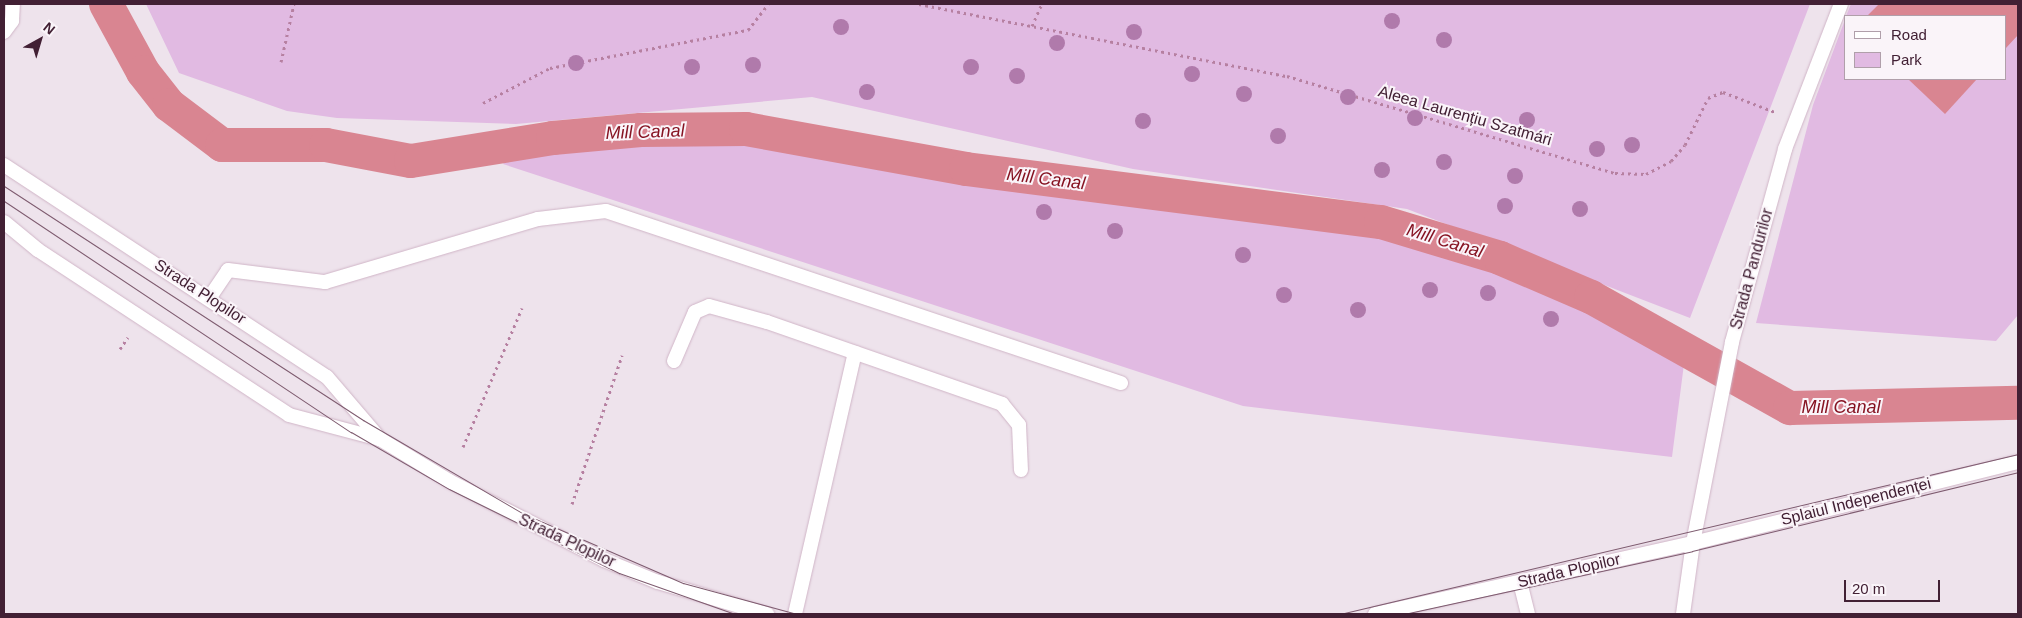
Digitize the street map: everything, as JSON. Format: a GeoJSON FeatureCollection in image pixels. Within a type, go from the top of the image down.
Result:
{"type":"FeatureCollection","features":[{"type":"Feature","properties":{"kind":"main road"},"geometry":{"type":"LineString","coordinates":[[4,32],[12,20],[13,4]]}},
{"type":"Feature","properties":{"kind":"main road","name":"Strada Pandurilor"},"geometry":{"type":"LineString","coordinates":[[1693,543],[1721,411],[1732,342],[1795,122],[1840,4]]}},
{"type":"Feature","properties":{"kind":"main road","name":"Strada Plopilor"},"geometry":{"type":"LineString","coordinates":[[4,165],[210,297],[327,377],[380,438]]}},
{"type":"Feature","properties":{"kind":"main road"},"geometry":{"type":"LineString","coordinates":[[210,297],[228,270],[325,282],[538,219],[606,211],[1120,383]]}},
{"type":"Feature","properties":{"kind":"main road","name":"Strada Plopilor"},"geometry":{"type":"LineString","coordinates":[[4,222],[38,250],[290,415],[380,438],[507,512],[604,560],[666,584],[767,614]]}},
{"type":"Feature","properties":{"kind":"main road"},"geometry":{"type":"LineString","coordinates":[[674,361],[695,312],[710,306],[855,353],[1002,404],[1019,425],[1021,470]]}},
{"type":"Feature","properties":{"kind":"main road"},"geometry":{"type":"LineString","coordinates":[[795,614],[855,353]]}},
{"type":"Feature","properties":{"kind":"main road","name":"Splaiul Independenței"},"geometry":{"type":"LineString","coordinates":[[1693,543],[2018,462]]}},
{"type":"Feature","properties":{"kind":"main road"},"geometry":{"type":"LineString","coordinates":[[1683,614],[1693,543]]}},
{"type":"Feature","properties":{"kind":"main road","name":"Strada Plopilor"},"geometry":{"type":"LineString","coordinates":[[1375,614],[1693,543]]}},
{"type":"Feature","properties":{"kind":"main road"},"geometry":{"type":"LineString","coordinates":[[1520,582],[1528,614]]}},
{"type":"Feature","properties":{"kind":"path"},"geometry":{"type":"LineString","coordinates":[[281,62],[294,4]]}},
{"type":"Feature","properties":{"kind":"path"},"geometry":{"type":"LineString","coordinates":[[483,103],[550,68],[748,30],[768,4]]}},
{"type":"Feature","properties":{"kind":"path","name":"Aleea Laurențiu Szatmári"},"geometry":{"type":"LineString","coordinates":[[919,4],[1287,76],[1615,173],[1646,174],[1671,161],[1685,145],[1708,98],[1724,92],[1795,122]]}},
{"type":"Feature","properties":{"kind":"path"},"geometry":{"type":"LineString","coordinates":[[1032,26],[1042,4]]}},
{"type":"Feature","properties":{"kind":"path"},"geometry":{"type":"LineString","coordinates":[[463,447],[522,308]]}},
{"type":"Feature","properties":{"kind":"path"},"geometry":{"type":"LineString","coordinates":[[572,504],[622,355]]}},
{"type":"Feature","properties":{"kind":"green space"},"geometry":{"type":"Polygon","coordinates":[[[146,4],[1810,4],[1690,318],[1407,209],[1133,169],[812,97],[516,124],[337,118],[287,111],[179,73],[146,4]]]}},
{"type":"Feature","properties":{"kind":"green space"},"geometry":{"type":"Polygon","coordinates":[[[1851,4],[2018,4],[2018,315],[1996,341],[1756,323],[1813,105],[1844,22],[1844,80],[2007,80],[2007,15],[1846,15],[1851,4]]]}},
{"type":"Feature","properties":{"kind":"green space"},"geometry":{"type":"Polygon","coordinates":[[[743,137],[1066,189],[1378,230],[1496,266],[1586,309],[1684,364],[1672,457],[1243,406],[503,164],[512,153],[743,137]]]}},
{"type":"Feature","properties":{"kind":"shaded area"},"geometry":{"type":"Polygon","coordinates":[[[1879,4],[2018,4],[2018,35],[2007,47],[2007,15],[1868,15],[1879,4]]]}},
{"type":"Feature","properties":{"kind":"shaded area"},"geometry":{"type":"Polygon","coordinates":[[[1909,80],[1976,80],[1945,114],[1909,80]]]}},
{"type":"Feature","properties":{"kind":"waterway","name":"Mill Canal"},"geometry":{"type":"LineString","coordinates":[[106,4],[143,72],[169,105],[222,145],[326,145],[411,161],[553,138],[641,130],[746,129],[966,169],[1381,222],[1500,258],[1591,297],[1790,408],[2018,403]]}},
{"type":"Feature","properties":{"kind":"tram line"},"geometry":{"type":"LineString","coordinates":[[4,186],[363,420],[522,513],[683,583],[797,614]]}},
{"type":"Feature","properties":{"kind":"tram line"},"geometry":{"type":"LineString","coordinates":[[4,201],[351,432],[449,489],[619,573],[735,614]]}},
{"type":"Feature","properties":{"kind":"tram line"},"geometry":{"type":"LineString","coordinates":[[1340,614],[2018,454]]}},
{"type":"Feature","properties":{"kind":"tram line"},"geometry":{"type":"LineString","coordinates":[[1404,614],[1692,551],[2018,472]]}}]}
